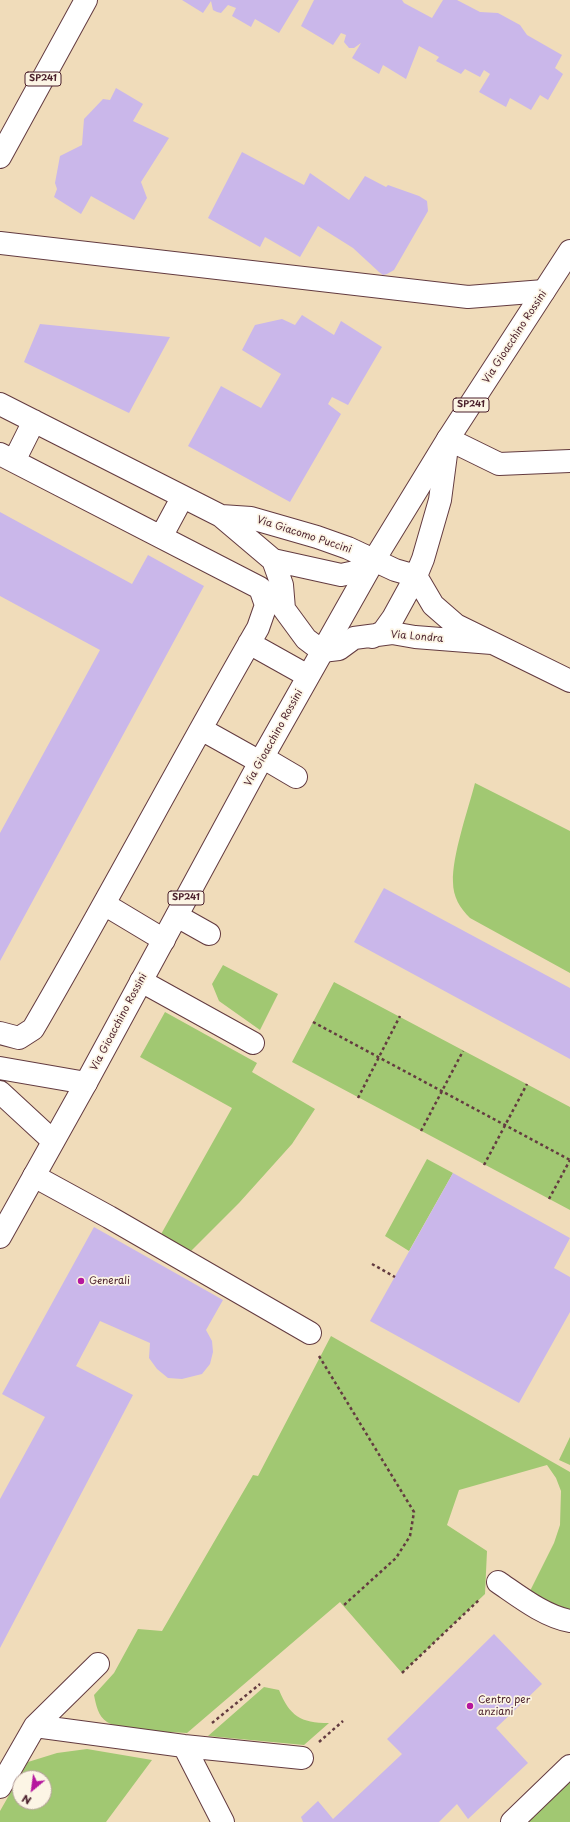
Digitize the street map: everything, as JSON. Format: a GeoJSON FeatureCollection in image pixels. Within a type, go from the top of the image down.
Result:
{"type":"FeatureCollection","features":[{"type":"Feature","properties":{"kind":"street","name":"SP241"},"geometry":{"type":"LineString","coordinates":[[0,157],[86,0]]}},
{"type":"Feature","properties":{"kind":"street"},"geometry":{"type":"LineString","coordinates":[[0,243],[468,297],[544,292]]}},
{"type":"Feature","properties":{"kind":"street","name":"Via Gioacchino Rossini"},"geometry":{"type":"LineString","coordinates":[[0,1237],[86,1083],[261,760],[374,560],[448,439],[570,251]]}},
{"type":"Feature","properties":{"kind":"street","name":"Via Giacomo Puccini"},"geometry":{"type":"LineString","coordinates":[[0,404],[182,498],[221,516],[272,560],[282,585],[284,609],[306,639],[322,651]]}},
{"type":"Feature","properties":{"kind":"street"},"geometry":{"type":"LineString","coordinates":[[0,1033],[19,1038],[33,1029],[250,643],[258,628],[266,605],[260,588],[7,457],[34,421]]}},
{"type":"Feature","properties":{"kind":"street"},"geometry":{"type":"LineString","coordinates":[[371,637],[383,632],[393,618],[416,576],[440,500],[448,439],[499,464],[570,461]]}},
{"type":"Feature","properties":{"kind":"street"},"geometry":{"type":"LineString","coordinates":[[160,537],[182,498]]}},
{"type":"Feature","properties":{"kind":"street","name":"Via Giacomo Puccini"},"geometry":{"type":"LineString","coordinates":[[221,516],[251,518],[317,537],[374,560]]}},
{"type":"Feature","properties":{"kind":"street","name":"Via Giacomo Puccini"},"geometry":{"type":"LineString","coordinates":[[272,560],[341,575],[355,572],[374,560]]}},
{"type":"Feature","properties":{"kind":"street"},"geometry":{"type":"LineString","coordinates":[[374,560],[395,570],[416,576]]}},
{"type":"Feature","properties":{"kind":"street","name":"Via Londra"},"geometry":{"type":"LineString","coordinates":[[416,576],[433,605],[456,625],[570,681]]}},
{"type":"Feature","properties":{"kind":"street","name":"Via Londra"},"geometry":{"type":"LineString","coordinates":[[322,651],[339,648],[354,638],[371,637],[392,633],[492,643]]}},
{"type":"Feature","properties":{"kind":"street"},"geometry":{"type":"LineString","coordinates":[[250,643],[308,676]]}},
{"type":"Feature","properties":{"kind":"street"},"geometry":{"type":"LineString","coordinates":[[201,729],[296,777]]}},
{"type":"Feature","properties":{"kind":"street"},"geometry":{"type":"LineString","coordinates":[[104,904],[164,940]]}},
{"type":"Feature","properties":{"kind":"street"},"geometry":{"type":"LineString","coordinates":[[177,916],[209,934]]}},
{"type":"Feature","properties":{"kind":"street"},"geometry":{"type":"LineString","coordinates":[[141,981],[253,1043]]}},
{"type":"Feature","properties":{"kind":"street"},"geometry":{"type":"LineString","coordinates":[[0,1068],[86,1083]]}},
{"type":"Feature","properties":{"kind":"street"},"geometry":{"type":"LineString","coordinates":[[0,1092],[53,1141]]}},
{"type":"Feature","properties":{"kind":"street"},"geometry":{"type":"LineString","coordinates":[[34,1176],[310,1333]]}},
{"type":"Feature","properties":{"kind":"street"},"geometry":{"type":"LineString","coordinates":[[498,1582],[525,1601],[561,1619],[570,1621]]}},
{"type":"Feature","properties":{"kind":"street"},"geometry":{"type":"LineString","coordinates":[[0,1787],[36,1726],[98,1664]]}},
{"type":"Feature","properties":{"kind":"street"},"geometry":{"type":"LineString","coordinates":[[36,1726],[184,1746],[302,1758]]}},
{"type":"Feature","properties":{"kind":"street"},"geometry":{"type":"LineString","coordinates":[[184,1746],[223,1822]]}},
{"type":"Feature","properties":{"kind":"street"},"geometry":{"type":"LineString","coordinates":[[512,1822],[570,1766]]}},
{"type":"Feature","properties":{"kind":"path"},"geometry":{"type":"LineString","coordinates":[[358,1098],[400,1016]]}},
{"type":"Feature","properties":{"kind":"path"},"geometry":{"type":"LineString","coordinates":[[313,1022],[570,1160],[549,1199]]}},
{"type":"Feature","properties":{"kind":"path"},"geometry":{"type":"LineString","coordinates":[[421,1131],[463,1051]]}},
{"type":"Feature","properties":{"kind":"path"},"geometry":{"type":"LineString","coordinates":[[484,1165],[526,1084]]}},
{"type":"Feature","properties":{"kind":"path"},"geometry":{"type":"LineString","coordinates":[[372,1264],[395,1277]]}},
{"type":"Feature","properties":{"kind":"path"},"geometry":{"type":"LineString","coordinates":[[310,1333],[319,1358],[414,1512],[410,1536],[396,1558],[343,1606]]}},
{"type":"Feature","properties":{"kind":"path"},"geometry":{"type":"LineString","coordinates":[[402,1673],[498,1582]]}},
{"type":"Feature","properties":{"kind":"path"},"geometry":{"type":"LineString","coordinates":[[184,1746],[260,1684]]}},
{"type":"Feature","properties":{"kind":"path"},"geometry":{"type":"LineString","coordinates":[[302,1758],[343,1721]]}},
{"type":"Feature","properties":{"kind":"green space"},"geometry":{"type":"Polygon","coordinates":[[[475,783],[570,831],[570,973],[470,918],[458,902],[453,887],[453,871],[461,833],[475,783]]]}},
{"type":"Feature","properties":{"kind":"green space"},"geometry":{"type":"Polygon","coordinates":[[[223,965],[278,994],[260,1030],[219,1001],[212,984],[223,965]]]}},
{"type":"Feature","properties":{"kind":"green space"},"geometry":{"type":"Polygon","coordinates":[[[334,982],[570,1107],[570,1210],[292,1062],[334,982]]]}},
{"type":"Feature","properties":{"kind":"green space"},"geometry":{"type":"Polygon","coordinates":[[[165,1012],[257,1063],[252,1072],[315,1109],[292,1144],[239,1203],[189,1253],[160,1236],[232,1108],[140,1057],[165,1012]]]}},
{"type":"Feature","properties":{"kind":"green space"},"geometry":{"type":"Polygon","coordinates":[[[427,1159],[453,1173],[409,1251],[385,1236],[427,1159]]]}},
{"type":"Feature","properties":{"kind":"green space"},"geometry":{"type":"Polygon","coordinates":[[[331,1336],[570,1472],[570,1611],[564,1610],[530,1591],[554,1543],[560,1525],[561,1491],[556,1478],[547,1465],[459,1490],[447,1525],[487,1551],[485,1594],[402,1673],[340,1602],[187,1733],[134,1729],[113,1725],[107,1722],[99,1713],[94,1695],[114,1673],[138,1629],[162,1631],[253,1475],[258,1476],[331,1336]]]}},
{"type":"Feature","properties":{"kind":"green space"},"geometry":{"type":"Polygon","coordinates":[[[570,1437],[570,1465],[559,1460],[570,1437]]]}},
{"type":"Feature","properties":{"kind":"green space"},"geometry":{"type":"Polygon","coordinates":[[[264,1687],[279,1690],[287,1706],[297,1716],[310,1722],[329,1723],[304,1745],[208,1736],[264,1687]]]}},
{"type":"Feature","properties":{"kind":"green space"},"geometry":{"type":"Polygon","coordinates":[[[87,1749],[152,1760],[106,1822],[0,1822],[0,1811],[12,1790],[12,1810],[52,1810],[52,1770],[23,1770],[28,1762],[57,1753],[87,1749]]]}},
{"type":"Feature","properties":{"kind":"green space"},"geometry":{"type":"Polygon","coordinates":[[[570,1780],[570,1822],[527,1822],[570,1780]]]}},
{"type":"Feature","properties":{"kind":"building"},"geometry":{"type":"Polygon","coordinates":[[[182,0],[299,0],[279,33],[255,19],[251,27],[232,16],[236,8],[228,5],[221,13],[213,10],[211,1],[203,13],[182,0]]]}},
{"type":"Feature","properties":{"kind":"building"},"geometry":{"type":"Polygon","coordinates":[[[314,0],[402,0],[404,3],[432,18],[443,0],[457,0],[480,12],[498,13],[520,25],[527,35],[562,55],[555,68],[563,74],[548,100],[540,95],[531,110],[510,98],[506,107],[479,92],[490,74],[484,70],[480,77],[465,69],[461,74],[436,61],[439,57],[419,46],[406,79],[383,65],[379,74],[352,58],[361,43],[354,48],[349,48],[344,42],[346,35],[341,33],[333,45],[301,26],[314,0]]]}},
{"type":"Feature","properties":{"kind":"building"},"geometry":{"type":"Polygon","coordinates":[[[116,88],[143,104],[133,121],[169,138],[141,182],[147,198],[134,220],[91,196],[81,214],[54,197],[57,189],[55,183],[60,156],[82,145],[84,119],[103,99],[110,100],[116,88]]]}},
{"type":"Feature","properties":{"kind":"building"},"geometry":{"type":"Polygon","coordinates":[[[242,152],[304,185],[310,173],[349,200],[365,176],[386,187],[388,185],[419,196],[427,201],[428,211],[394,270],[383,275],[353,248],[318,226],[300,257],[265,237],[260,247],[208,218],[242,152]]]}},
{"type":"Feature","properties":{"kind":"building"},"geometry":{"type":"Polygon","coordinates":[[[302,315],[334,335],[341,321],[382,347],[348,405],[332,397],[328,404],[341,414],[290,502],[188,446],[221,386],[261,408],[281,374],[242,350],[255,325],[282,319],[295,325],[302,315]]]}},
{"type":"Feature","properties":{"kind":"building"},"geometry":{"type":"Polygon","coordinates":[[[40,324],[170,337],[129,413],[24,362],[40,324]]]}},
{"type":"Feature","properties":{"kind":"building"},"geometry":{"type":"Polygon","coordinates":[[[0,512],[132,584],[148,555],[204,586],[0,961],[0,833],[100,650],[0,596],[0,512]]]}},
{"type":"Feature","properties":{"kind":"building"},"geometry":{"type":"Polygon","coordinates":[[[384,888],[570,988],[570,1059],[354,942],[384,888]]]}},
{"type":"Feature","properties":{"kind":"building"},"geometry":{"type":"Polygon","coordinates":[[[453,1173],[570,1238],[554,1268],[570,1277],[570,1312],[519,1403],[370,1321],[453,1173]]]}},
{"type":"Feature","properties":{"kind":"building"},"geometry":{"type":"Polygon","coordinates":[[[94,1227],[223,1300],[206,1330],[212,1341],[213,1352],[210,1364],[202,1374],[182,1379],[168,1378],[157,1369],[149,1358],[150,1343],[100,1321],[76,1366],[133,1395],[0,1648],[0,1499],[45,1417],[2,1394],[94,1227]]]}},
{"type":"Feature","properties":{"kind":"building","name":"Centro per anziani"},"geometry":{"type":"Polygon","coordinates":[[[494,1634],[542,1684],[496,1728],[528,1763],[468,1819],[457,1804],[439,1822],[303,1822],[301,1817],[318,1801],[333,1819],[402,1754],[387,1739],[494,1634]]]}},
{"type":"Feature","properties":{"kind":"place","name":"Generali"},"geometry":{"type":"Point","coordinates":[81,1281]}},
{"type":"Feature","properties":{"kind":"place","name":"Centro per anziani"},"geometry":{"type":"Point","coordinates":[470,1706]}}]}
